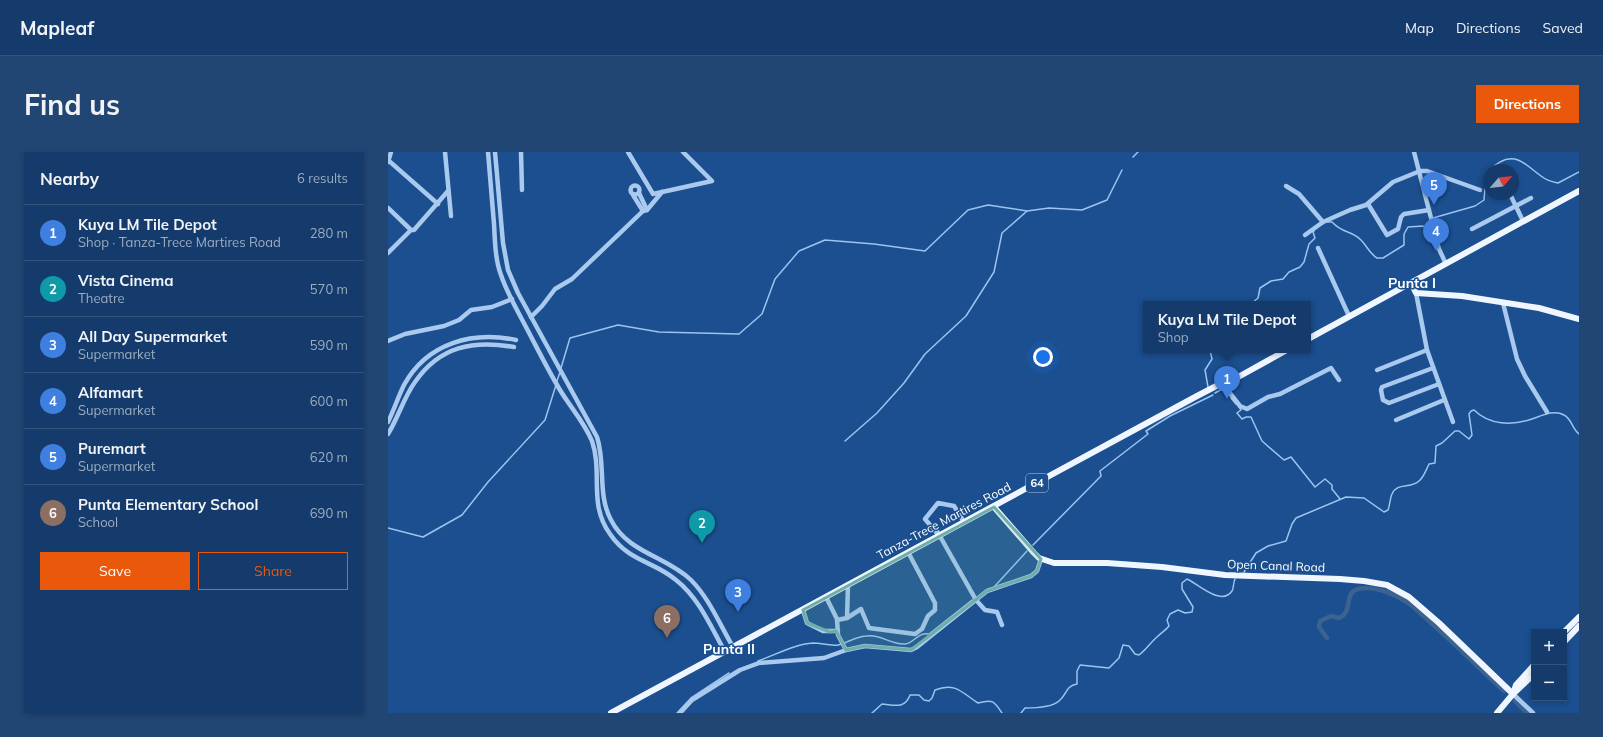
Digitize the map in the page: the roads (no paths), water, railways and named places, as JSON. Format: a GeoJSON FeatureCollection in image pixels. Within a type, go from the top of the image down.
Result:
{"type":"FeatureCollection","features":[{"type":"Feature","properties":{"kind":"main road"},"geometry":{"type":"LineString","coordinates":[[1311,337],[1579,191]]}},
{"type":"Feature","properties":{"kind":"main road"},"geometry":{"type":"LineString","coordinates":[[1411,283],[1416,293],[1462,296],[1539,308],[1579,319]]}},
{"type":"Feature","properties":{"kind":"main road","name":"Tanza-Trece Martires Road"},"geometry":{"type":"LineString","coordinates":[[611,713],[1216,386],[1231,381],[1282,353]]}},
{"type":"Feature","properties":{"kind":"main road","name":"Open Canal Road"},"geometry":{"type":"LineString","coordinates":[[994,507],[1034,554],[1054,563],[1107,563],[1225,575],[1340,579],[1364,581],[1387,586],[1409,597],[1513,694]]}},
{"type":"Feature","properties":{"kind":"main road"},"geometry":{"type":"LineString","coordinates":[[1567,629],[1579,616]]}},
{"type":"Feature","properties":{"kind":"main road"},"geometry":{"type":"LineString","coordinates":[[1567,639],[1579,626]]}},
{"type":"Feature","properties":{"kind":"main road"},"geometry":{"type":"LineString","coordinates":[[1513,694],[1516,685],[1531,668]]}},
{"type":"Feature","properties":{"kind":"main road"},"geometry":{"type":"LineString","coordinates":[[1497,713],[1513,694],[1531,677]]}},
{"type":"Feature","properties":{"kind":"street"},"geometry":{"type":"LineString","coordinates":[[391,152],[388,162],[438,204]]}},
{"type":"Feature","properties":{"kind":"street"},"geometry":{"type":"LineString","coordinates":[[445,152],[451,216]]}},
{"type":"Feature","properties":{"kind":"street"},"geometry":{"type":"LineString","coordinates":[[488,152],[497,261],[512,299],[552,376],[561,392],[578,414],[591,439],[596,458],[596,499],[599,514],[604,525],[611,536],[637,559],[666,573],[684,587],[701,609],[725,652]]}},
{"type":"Feature","properties":{"kind":"street"},"geometry":{"type":"LineString","coordinates":[[495,152],[501,225],[508,270],[565,381],[584,411],[597,436],[602,456],[603,483],[607,511],[618,531],[641,551],[671,566],[691,580],[701,592],[733,647]]}},
{"type":"Feature","properties":{"kind":"street"},"geometry":{"type":"LineString","coordinates":[[521,152],[522,190]]}},
{"type":"Feature","properties":{"kind":"street"},"geometry":{"type":"LineString","coordinates":[[628,152],[653,194],[712,181],[683,152]]}},
{"type":"Feature","properties":{"kind":"street"},"geometry":{"type":"LineString","coordinates":[[1414,152],[1439,249],[1446,264]]}},
{"type":"Feature","properties":{"kind":"street"},"geometry":{"type":"LineString","coordinates":[[1305,235],[1323,222],[1368,204],[1394,182],[1420,171],[1426,171],[1480,190]]}},
{"type":"Feature","properties":{"kind":"street"},"geometry":{"type":"LineString","coordinates":[[633,195],[647,184]]}},
{"type":"Feature","properties":{"kind":"street"},"geometry":{"type":"LineString","coordinates":[[635,186],[639,190],[645,211],[630,192],[631,188],[635,186]]}},
{"type":"Feature","properties":{"kind":"street"},"geometry":{"type":"LineString","coordinates":[[1286,186],[1299,194],[1323,222]]}},
{"type":"Feature","properties":{"kind":"street"},"geometry":{"type":"LineString","coordinates":[[388,253],[411,230],[414,230],[448,191]]}},
{"type":"Feature","properties":{"kind":"street"},"geometry":{"type":"LineString","coordinates":[[531,317],[555,289],[572,279],[645,211],[662,192]]}},
{"type":"Feature","properties":{"kind":"street"},"geometry":{"type":"LineString","coordinates":[[1472,229],[1531,198]]}},
{"type":"Feature","properties":{"kind":"street"},"geometry":{"type":"LineString","coordinates":[[1512,200],[1523,221]]}},
{"type":"Feature","properties":{"kind":"street"},"geometry":{"type":"LineString","coordinates":[[1368,204],[1386,235],[1398,229],[1400,219],[1404,214],[1429,210]]}},
{"type":"Feature","properties":{"kind":"street"},"geometry":{"type":"LineString","coordinates":[[388,208],[411,230]]}},
{"type":"Feature","properties":{"kind":"street"},"geometry":{"type":"LineString","coordinates":[[1318,248],[1349,316]]}},
{"type":"Feature","properties":{"kind":"street"},"geometry":{"type":"LineString","coordinates":[[1416,293],[1427,350],[1453,422]]}},
{"type":"Feature","properties":{"kind":"street"},"geometry":{"type":"LineString","coordinates":[[388,341],[405,334],[444,326],[459,320],[471,310],[492,308],[512,299]]}},
{"type":"Feature","properties":{"kind":"street"},"geometry":{"type":"LineString","coordinates":[[1503,303],[1517,359],[1525,376],[1547,412]]}},
{"type":"Feature","properties":{"kind":"street"},"geometry":{"type":"LineString","coordinates":[[388,422],[408,380],[426,359],[438,350],[471,338],[486,336],[516,340]]}},
{"type":"Feature","properties":{"kind":"street"},"geometry":{"type":"LineString","coordinates":[[388,434],[414,382],[439,358],[453,350],[472,345],[489,343],[514,347]]}},
{"type":"Feature","properties":{"kind":"street"},"geometry":{"type":"LineString","coordinates":[[1377,370],[1427,350]]}},
{"type":"Feature","properties":{"kind":"street"},"geometry":{"type":"LineString","coordinates":[[1222,383],[1240,406],[1247,409],[1268,397],[1280,394],[1331,368],[1339,380]]}},
{"type":"Feature","properties":{"kind":"street"},"geometry":{"type":"LineString","coordinates":[[1433,368],[1382,387],[1380,390],[1383,400],[1389,403],[1439,384]]}},
{"type":"Feature","properties":{"kind":"street"},"geometry":{"type":"LineString","coordinates":[[1396,420],[1444,400]]}},
{"type":"Feature","properties":{"kind":"street"},"geometry":{"type":"LineString","coordinates":[[596,483],[603,483]]}},
{"type":"Feature","properties":{"kind":"street"},"geometry":{"type":"LineString","coordinates":[[964,522],[954,506],[938,503],[925,519],[940,535],[976,600],[988,611],[997,612],[1002,625]]}},
{"type":"Feature","properties":{"kind":"street"},"geometry":{"type":"LineString","coordinates":[[837,620],[847,618],[860,609],[869,628],[910,634],[919,632],[928,616],[935,610],[935,603],[908,552]]}},
{"type":"Feature","properties":{"kind":"street"},"geometry":{"type":"LineString","coordinates":[[680,713],[692,700],[740,670],[759,663],[824,658],[846,650],[864,646],[911,650],[917,648],[987,591],[1031,576],[1037,571],[1041,558]]}},
{"type":"Feature","properties":{"kind":"street"},"geometry":{"type":"LineString","coordinates":[[847,618],[848,585]]}},
{"type":"Feature","properties":{"kind":"street"},"geometry":{"type":"LineString","coordinates":[[826,597],[837,620],[838,630],[846,650]]}},
{"type":"Feature","properties":{"kind":"street"},"geometry":{"type":"LineString","coordinates":[[802,610],[807,623],[823,631],[838,630]]}},
{"type":"Feature","properties":{"kind":"street","name":"Open Canal Road"},"geometry":{"type":"LineString","coordinates":[[1513,694],[1533,713]]}},
{"type":"Feature","properties":{"kind":"waterway"},"geometry":{"type":"LineString","coordinates":[[1133,157],[1138,152]]}},
{"type":"Feature","properties":{"kind":"waterway"},"geometry":{"type":"LineString","coordinates":[[1497,164],[1506,159],[1517,160],[1527,165],[1545,179],[1556,183],[1579,172]]}},
{"type":"Feature","properties":{"kind":"waterway"},"geometry":{"type":"LineString","coordinates":[[561,368],[570,338],[618,325],[659,332],[739,334],[762,314],[775,279],[799,251],[825,240],[874,244],[925,251],[968,210],[988,205],[1027,211],[1049,208],[1082,210],[1107,200],[1122,170]]}},
{"type":"Feature","properties":{"kind":"waterway"},"geometry":{"type":"LineString","coordinates":[[1433,218],[1475,206],[1484,200]]}},
{"type":"Feature","properties":{"kind":"waterway"},"geometry":{"type":"LineString","coordinates":[[845,441],[877,413],[904,383],[925,354],[966,316],[994,272],[1002,233],[1027,211]]}},
{"type":"Feature","properties":{"kind":"waterway"},"geometry":{"type":"LineString","coordinates":[[1327,222],[1332,222],[1336,226],[1357,237],[1377,258],[1383,258],[1404,245],[1404,234],[1408,227],[1423,226],[1428,230],[1432,229]]}},
{"type":"Feature","properties":{"kind":"waterway"},"geometry":{"type":"LineString","coordinates":[[1254,301],[1258,298],[1260,288],[1271,281],[1283,279],[1289,272],[1300,267],[1304,262],[1309,244],[1315,238],[1314,231]]}},
{"type":"Feature","properties":{"kind":"waterway"},"geometry":{"type":"LineString","coordinates":[[1208,387],[1205,370],[1212,359],[1211,353]]}},
{"type":"Feature","properties":{"kind":"waterway"},"geometry":{"type":"LineString","coordinates":[[557,381],[560,372]]}},
{"type":"Feature","properties":{"kind":"waterway"},"geometry":{"type":"LineString","coordinates":[[388,528],[423,537],[462,515],[488,482],[545,420],[556,385]]}},
{"type":"Feature","properties":{"kind":"waterway"},"geometry":{"type":"LineString","coordinates":[[1215,393],[1224,388]]}},
{"type":"Feature","properties":{"kind":"waterway"},"geometry":{"type":"LineString","coordinates":[[1033,545],[1101,476],[1100,471],[1148,434],[1146,431],[1170,416],[1213,395]]}},
{"type":"Feature","properties":{"kind":"waterway"},"geometry":{"type":"LineString","coordinates":[[1231,398],[1236,404]]}},
{"type":"Feature","properties":{"kind":"waterway"},"geometry":{"type":"LineString","coordinates":[[1239,407],[1241,410],[1237,413],[1242,419],[1251,417],[1262,441],[1284,460],[1291,457],[1315,487],[1325,479],[1332,485],[1332,489],[1340,499]]}},
{"type":"Feature","properties":{"kind":"waterway"},"geometry":{"type":"LineString","coordinates":[[1244,572],[1256,553],[1268,546],[1286,541],[1292,524],[1296,518],[1346,497],[1364,498],[1384,512],[1388,510],[1394,490],[1416,483],[1422,478],[1429,464],[1435,463],[1436,446],[1442,443],[1455,431],[1459,431],[1469,439],[1472,435],[1469,414],[1471,411],[1474,410],[1487,419],[1501,423],[1517,423],[1552,413],[1560,413],[1569,419],[1579,434]]}},
{"type":"Feature","properties":{"kind":"waterway"},"geometry":{"type":"LineString","coordinates":[[995,586],[1027,551]]}},
{"type":"Feature","properties":{"kind":"waterway"},"geometry":{"type":"LineString","coordinates":[[1021,713],[1025,708],[1048,706],[1062,699],[1068,689],[1077,684],[1077,671],[1080,665],[1109,668],[1119,658],[1123,645],[1129,646],[1135,654],[1139,655],[1142,653],[1169,626],[1167,620],[1170,614],[1178,610],[1185,613],[1192,612],[1193,607],[1182,589],[1182,583],[1187,579],[1209,592],[1222,596],[1227,595],[1232,591],[1235,579]]}},
{"type":"Feature","properties":{"kind":"waterway"},"geometry":{"type":"LineString","coordinates":[[1327,638],[1319,627],[1320,621],[1331,616],[1339,618],[1344,615],[1348,607],[1349,598],[1353,591],[1364,588],[1382,590],[1400,598],[1415,608],[1504,691]]}},
{"type":"Feature","properties":{"kind":"waterway"},"geometry":{"type":"LineString","coordinates":[[758,661],[799,645],[813,643],[838,645],[863,636],[872,636],[895,643],[905,644],[911,642],[919,636],[929,634],[972,600]]}},
{"type":"Feature","properties":{"kind":"waterway"},"geometry":{"type":"LineString","coordinates":[[677,713],[691,698],[729,673]]}},
{"type":"Feature","properties":{"kind":"waterway"},"geometry":{"type":"LineString","coordinates":[[872,713],[882,704],[902,704],[910,695],[919,695],[924,700],[929,701],[935,690],[948,687],[963,692],[978,703],[987,701],[993,702],[1002,713]]}},
{"type":"Feature","properties":{"kind":"waterway"},"geometry":{"type":"LineString","coordinates":[[1515,701],[1527,713]]}},
{"type":"Feature","properties":{"kind":"place","name":"Puremart"},"geometry":{"type":"Point","coordinates":[1434,205]}},
{"type":"Feature","properties":{"kind":"place","name":"Alfamart"},"geometry":{"type":"Point","coordinates":[1436,251]}},
{"type":"Feature","properties":{"kind":"place","name":"Kuya LM Tile Depot"},"geometry":{"type":"Point","coordinates":[1227,399]}},
{"type":"Feature","properties":{"kind":"place","name":"Vista Cinema"},"geometry":{"type":"Point","coordinates":[702,543]}},
{"type":"Feature","properties":{"kind":"place","name":"All Day Supermarket"},"geometry":{"type":"Point","coordinates":[738,612]}},
{"type":"Feature","properties":{"kind":"place","name":"Punta Elementary School"},"geometry":{"type":"Point","coordinates":[667,638]}},
{"type":"Feature","properties":{"kind":"district","name":"Punta I"},"geometry":{"type":"Point","coordinates":[1412,283]}},
{"type":"Feature","properties":{"kind":"district","name":"Punta II"},"geometry":{"type":"Point","coordinates":[729,649]}}]}
